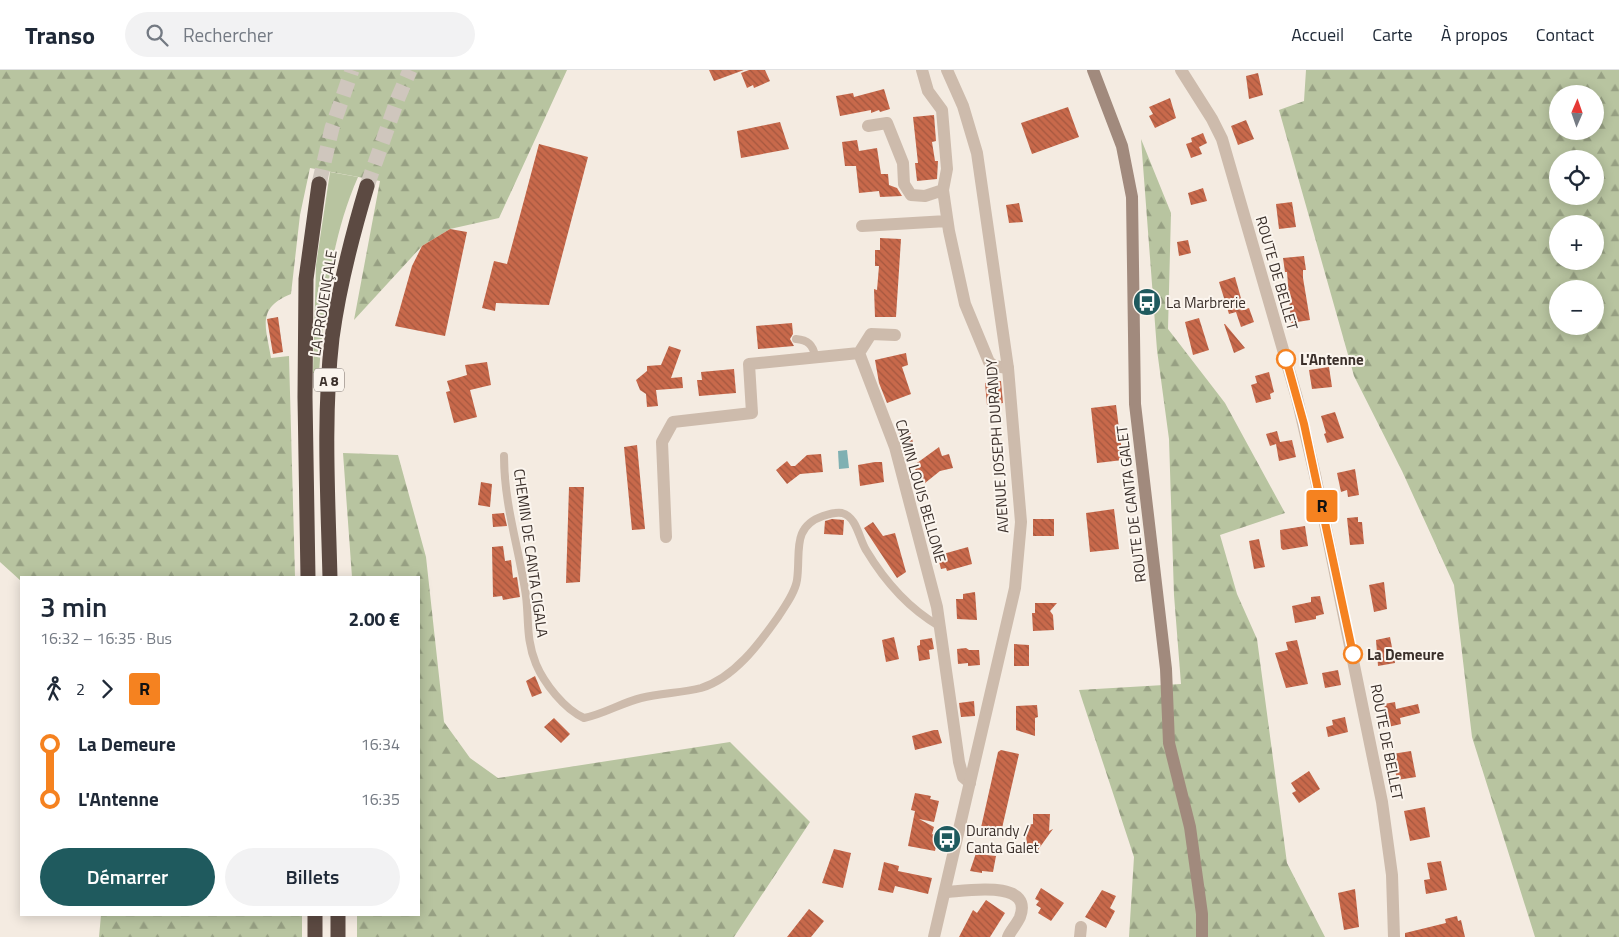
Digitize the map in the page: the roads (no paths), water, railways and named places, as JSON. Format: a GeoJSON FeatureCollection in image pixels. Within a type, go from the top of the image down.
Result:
{"type":"FeatureCollection","features":[{"type":"Feature","properties":{"kind":"highway","name":"LA PROVENÇALE"},"geometry":{"type":"LineString","coordinates":[[308,576],[304,397],[305,308],[311,231],[318,184]]}},
{"type":"Feature","properties":{"kind":"highway","name":"LA PROVENÇALE"},"geometry":{"type":"LineString","coordinates":[[330,576],[328,402],[332,339],[340,288],[351,238],[367,186]]}},
{"type":"Feature","properties":{"kind":"highway"},"geometry":{"type":"LineString","coordinates":[[315,916],[315,937]]}},
{"type":"Feature","properties":{"kind":"highway"},"geometry":{"type":"LineString","coordinates":[[338,916],[338,937]]}},
{"type":"Feature","properties":{"kind":"main road","name":"ROUTE DE CANTA GALET"},"geometry":{"type":"LineString","coordinates":[[1092,70],[1122,146],[1131,188],[1134,224],[1133,366],[1135,404],[1166,669],[1169,743],[1190,827],[1200,897],[1202,937]]}},
{"type":"Feature","properties":{"kind":"street"},"geometry":{"type":"LineString","coordinates":[[922,70],[928,91],[942,110],[947,169],[943,190],[947,221],[965,304],[985,355],[994,366],[1008,368]]}},
{"type":"Feature","properties":{"kind":"street","name":"AVENUE JOSEPH DURANDY"},"geometry":{"type":"LineString","coordinates":[[934,937],[946,892],[1015,588],[1020,549],[1019,485],[1008,368],[977,153],[963,106],[947,70]]}},
{"type":"Feature","properties":{"kind":"street","name":"ROUTE DE BELLET"},"geometry":{"type":"LineString","coordinates":[[1181,70],[1212,119],[1222,139],[1302,416],[1355,664],[1382,802],[1392,875],[1394,937]]}},
{"type":"Feature","properties":{"kind":"street"},"geometry":{"type":"LineString","coordinates":[[868,126],[887,123],[903,163],[904,184],[911,195],[925,196],[943,190]]}},
{"type":"Feature","properties":{"kind":"street"},"geometry":{"type":"LineString","coordinates":[[862,226],[947,221]]}},
{"type":"Feature","properties":{"kind":"street"},"geometry":{"type":"LineString","coordinates":[[666,537],[662,442],[673,422],[752,413],[749,364],[859,353],[871,334],[895,335]]}},
{"type":"Feature","properties":{"kind":"street","name":"CAMIN LOUIS BELLONE"},"geometry":{"type":"LineString","coordinates":[[859,353],[895,447],[937,607],[959,762],[963,777],[970,783]]}},
{"type":"Feature","properties":{"kind":"street"},"geometry":{"type":"LineString","coordinates":[[946,892],[990,890],[1008,891],[1016,895],[1019,898],[1021,911],[1008,937]]}},
{"type":"Feature","properties":{"kind":"lane"},"geometry":{"type":"LineString","coordinates":[[796,339],[808,342],[812,346],[815,356]]}},
{"type":"Feature","properties":{"kind":"lane","name":"CHEMIN DE CANTA CIGALA"},"geometry":{"type":"LineString","coordinates":[[504,456],[507,501],[526,596],[528,639],[531,649],[539,671],[555,692],[569,708],[584,718],[645,697],[700,688],[732,670],[777,618],[789,599],[797,582],[799,547],[805,526],[812,520],[831,513],[842,513],[849,517],[865,548],[888,581],[918,612],[939,626]]}},
{"type":"Feature","properties":{"kind":"water"},"geometry":{"type":"Polygon","coordinates":[[[847,450],[849,468],[839,469],[838,451],[847,450]]]}},
{"type":"Feature","properties":{"kind":"tunnel"},"geometry":{"type":"LineString","coordinates":[[319,184],[332,128],[352,70]]}},
{"type":"Feature","properties":{"kind":"tunnel"},"geometry":{"type":"LineString","coordinates":[[367,186],[398,98],[410,70]]}},
{"type":"Feature","properties":{"kind":"place","name":"La Marbrerie"},"geometry":{"type":"Point","coordinates":[1147,302]}},
{"type":"Feature","properties":{"kind":"place","name":"L'Antenne"},"geometry":{"type":"Point","coordinates":[1286,359]}},
{"type":"Feature","properties":{"kind":"place","name":"La Demeure"},"geometry":{"type":"Point","coordinates":[1353,654]}},
{"type":"Feature","properties":{"kind":"place","name":"Durandy / Canta Galet"},"geometry":{"type":"Point","coordinates":[947,839]}}]}
